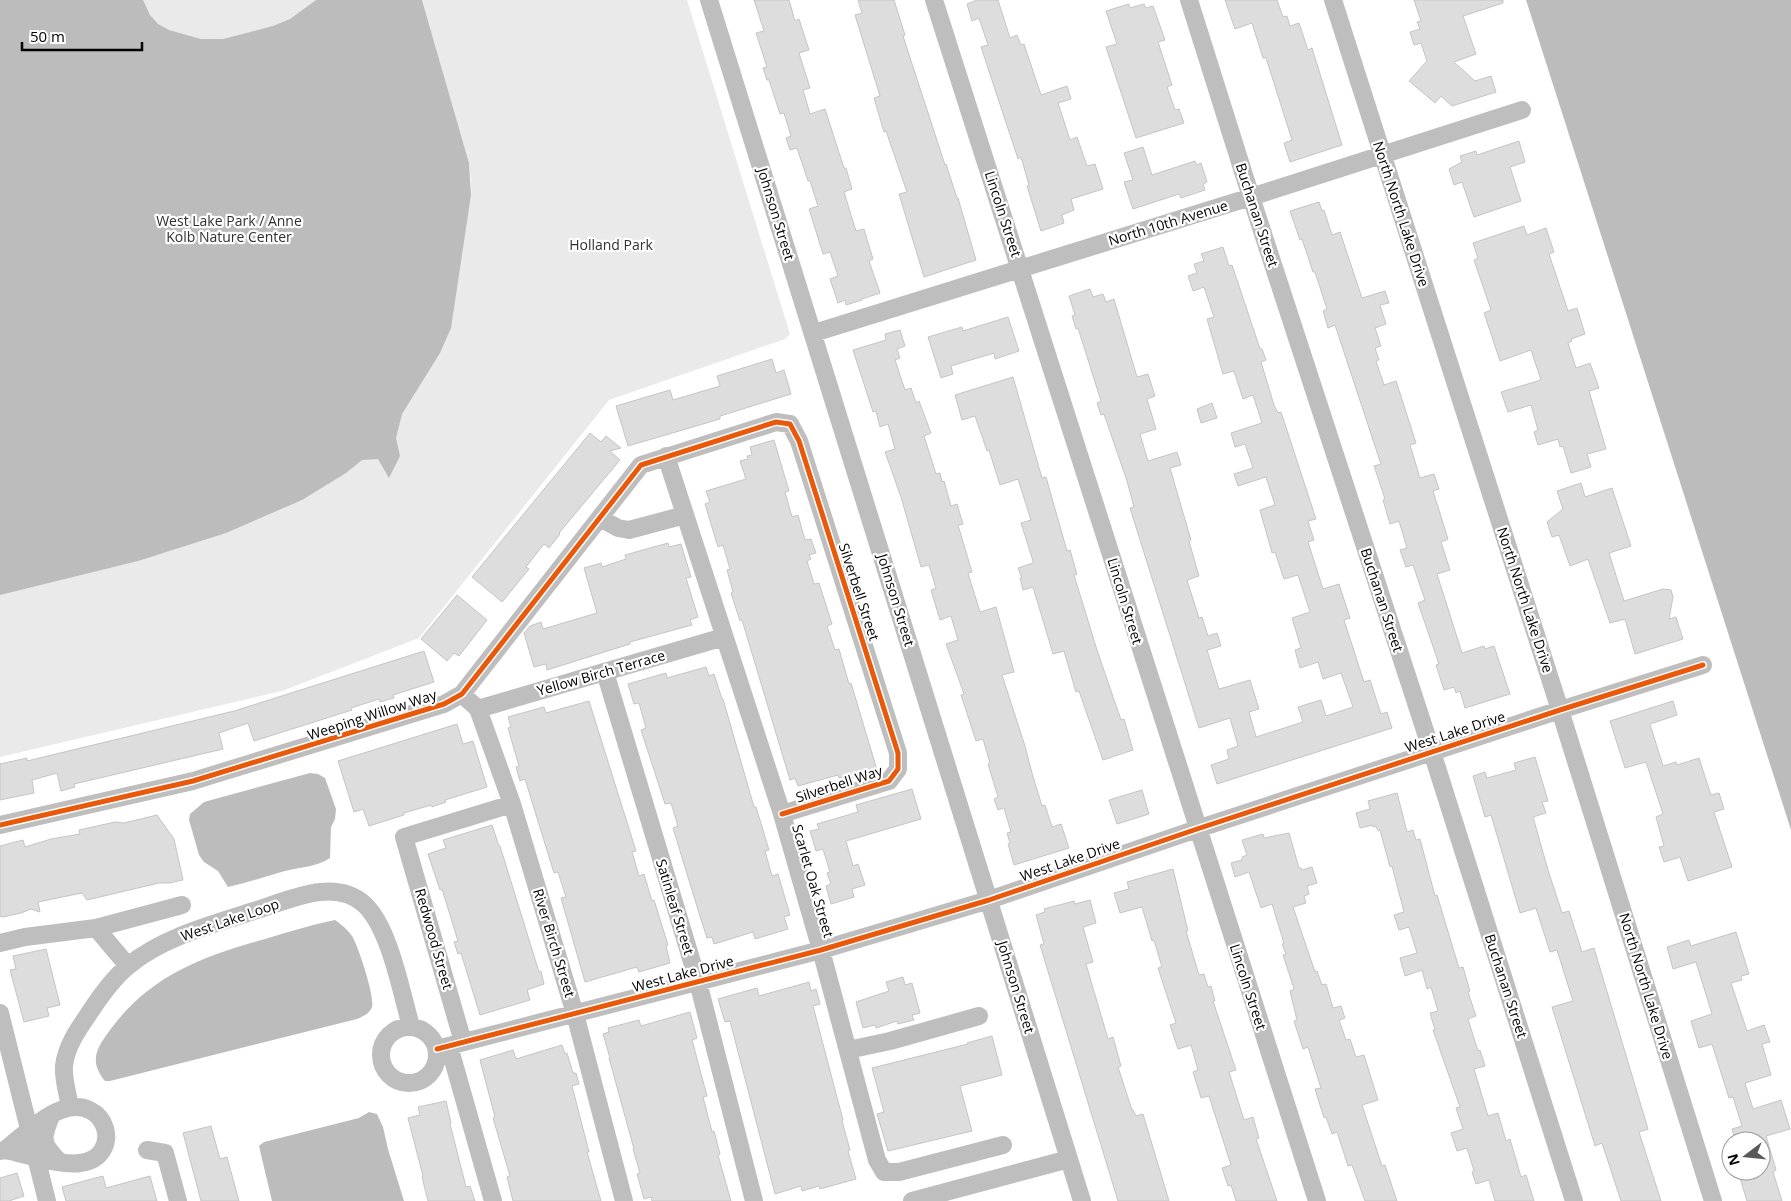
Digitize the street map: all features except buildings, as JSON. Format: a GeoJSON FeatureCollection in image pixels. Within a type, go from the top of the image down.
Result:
{"type":"FeatureCollection","features":[{"type":"Feature","properties":{"kind":"street","name":"Johnson Street"},"geometry":{"type":"LineString","coordinates":[[709,0],[814,333],[1082,1201]]}},
{"type":"Feature","properties":{"kind":"street","name":"Lincoln Street"},"geometry":{"type":"LineString","coordinates":[[934,0],[1317,1201]]}},
{"type":"Feature","properties":{"kind":"street","name":"Buchanan Street"},"geometry":{"type":"LineString","coordinates":[[1189,0],[1251,197],[1432,752],[1574,1201]]}},
{"type":"Feature","properties":{"kind":"street","name":"North North Lake Drive"},"geometry":{"type":"LineString","coordinates":[[1334,0],[1560,710],[1713,1201]]}},
{"type":"Feature","properties":{"kind":"street","name":"North 10th Avenue"},"geometry":{"type":"LineString","coordinates":[[814,333],[1251,197],[1522,110]]}},
{"type":"Feature","properties":{"kind":"street","name":"Weeping Willow Way"},"geometry":{"type":"LineString","coordinates":[[0,825],[193,781],[444,704],[462,694],[641,465],[776,422],[790,424]]}},
{"type":"Feature","properties":{"kind":"street","name":"Silverbell Street"},"geometry":{"type":"LineString","coordinates":[[790,424],[799,441],[898,753],[898,769]]}},
{"type":"Feature","properties":{"kind":"street","name":"Scarlet Oak Street"},"geometry":{"type":"LineString","coordinates":[[666,456],[782,814],[821,950],[877,1160],[884,1172],[899,1172],[1003,1145]]}},
{"type":"Feature","properties":{"kind":"street"},"geometry":{"type":"LineString","coordinates":[[600,518],[611,526],[629,530],[685,515]]}},
{"type":"Feature","properties":{"kind":"street","name":"Yellow Birch Terrace"},"geometry":{"type":"LineString","coordinates":[[478,709],[724,637]]}},
{"type":"Feature","properties":{"kind":"street","name":"West Lake Drive"},"geometry":{"type":"LineString","coordinates":[[450,1046],[821,950],[989,900],[1197,829],[1703,665]]}},
{"type":"Feature","properties":{"kind":"street","name":"Satinleaf Street"},"geometry":{"type":"LineString","coordinates":[[605,672],[698,982],[754,1201]]}},
{"type":"Feature","properties":{"kind":"street","name":"River Birch Street"},"geometry":{"type":"LineString","coordinates":[[462,694],[478,709],[512,804],[575,1014],[624,1201]]}},
{"type":"Feature","properties":{"kind":"street","name":"Silverbell Way"},"geometry":{"type":"LineString","coordinates":[[782,814],[889,781],[898,769]]}},
{"type":"Feature","properties":{"kind":"street","name":"Redwood Street"},"geometry":{"type":"LineString","coordinates":[[492,1201],[450,1046],[404,837],[512,804]]}},
{"type":"Feature","properties":{"kind":"street","name":"West Lake Loop"},"geometry":{"type":"LineString","coordinates":[[70,1108],[64,1068],[67,1053],[74,1036],[100,997],[128,966],[160,945],[216,923],[307,894],[339,891],[364,904],[381,928],[411,1026]]}},
{"type":"Feature","properties":{"kind":"street"},"geometry":{"type":"LineString","coordinates":[[0,943],[25,937],[96,928],[182,905]]}},
{"type":"Feature","properties":{"kind":"street"},"geometry":{"type":"LineString","coordinates":[[96,928],[128,966]]}},
{"type":"Feature","properties":{"kind":"street"},"geometry":{"type":"LineString","coordinates":[[0,1013],[46,1199]]}},
{"type":"Feature","properties":{"kind":"street"},"geometry":{"type":"LineString","coordinates":[[848,1050],[890,1041],[980,1016]]}},
{"type":"Feature","properties":{"kind":"street"},"geometry":{"type":"LineString","coordinates":[[402,1027],[420,1028],[434,1040],[450,1046],[437,1060],[433,1071],[415,1083],[404,1084],[394,1080],[386,1072],[381,1062],[382,1044],[393,1031],[402,1027]]}},
{"type":"Feature","properties":{"kind":"street"},"geometry":{"type":"LineString","coordinates":[[20,1097],[39,1112],[53,1114]]}},
{"type":"Feature","properties":{"kind":"street"},"geometry":{"type":"LineString","coordinates":[[81,1107],[91,1111],[102,1119],[106,1129],[106,1141],[102,1150],[95,1158],[79,1164],[2,1150],[53,1114],[70,1108],[81,1107]]}},
{"type":"Feature","properties":{"kind":"street"},"geometry":{"type":"LineString","coordinates":[[53,1114],[46,1129],[44,1142],[49,1152],[65,1162]]}},
{"type":"Feature","properties":{"kind":"street"},"geometry":{"type":"LineString","coordinates":[[147,1150],[165,1153],[178,1201]]}},
{"type":"Feature","properties":{"kind":"street"},"geometry":{"type":"LineString","coordinates":[[912,1201],[1069,1159]]}},
{"type":"Feature","properties":{"kind":"street"},"geometry":{"type":"LineString","coordinates":[[46,1199],[49,1184],[65,1162]]}},
{"type":"Feature","properties":{"kind":"green space","name":"West Lake Park / Anne Kolb Nature Center"},"geometry":{"type":"Polygon","coordinates":[[[0,0],[410,0],[470,204],[471,182],[469,163],[422,0],[687,0],[790,334],[785,339],[609,400],[419,638],[282,691],[0,757],[0,0]]]}},
{"type":"Feature","properties":{"kind":"shaded area","name":"West Lake Park / Anne Kolb Nature Center"},"geometry":{"type":"Polygon","coordinates":[[[0,0],[143,0],[150,15],[158,24],[169,30],[201,39],[223,39],[273,26],[290,19],[316,0],[422,0],[469,163],[471,195],[451,328],[440,353],[402,414],[396,438],[400,456],[389,478],[378,459],[362,460],[346,473],[302,500],[226,533],[138,561],[0,595],[0,0]]]}},
{"type":"Feature","properties":{"kind":"shaded area"},"geometry":{"type":"Polygon","coordinates":[[[1526,0],[1791,0],[1791,830],[1526,0]]]}},
{"type":"Feature","properties":{"kind":"shaded area"},"geometry":{"type":"Polygon","coordinates":[[[310,773],[318,774],[325,778],[336,809],[335,819],[331,827],[330,858],[314,865],[228,887],[218,871],[204,862],[199,855],[189,820],[190,814],[204,802],[310,773]]]}},
{"type":"Feature","properties":{"kind":"shaded area"},"geometry":{"type":"Polygon","coordinates":[[[335,920],[352,936],[362,960],[372,1001],[372,1007],[366,1014],[357,1019],[110,1081],[105,1081],[100,1074],[96,1055],[105,1037],[126,1011],[160,982],[199,961],[220,953],[291,931],[335,920]]]}},
{"type":"Feature","properties":{"kind":"shaded area"},"geometry":{"type":"Polygon","coordinates":[[[369,1112],[377,1114],[383,1127],[404,1201],[272,1201],[259,1146],[264,1142],[359,1118],[369,1112]]]}},
{"type":"Feature","properties":{"kind":"cycle path"},"geometry":{"type":"LineString","coordinates":[[0,825],[193,781],[444,704],[462,694],[641,465],[776,422],[790,424],[799,441],[898,753],[898,769],[889,781],[782,814]]}},
{"type":"Feature","properties":{"kind":"cycle path"},"geometry":{"type":"LineString","coordinates":[[437,1049],[821,950],[989,900],[1197,829],[1703,665]]}},
{"type":"Feature","properties":{"kind":"park label","name":"Holland Park"},"geometry":{"type":"Point","coordinates":[611,245]}}]}
